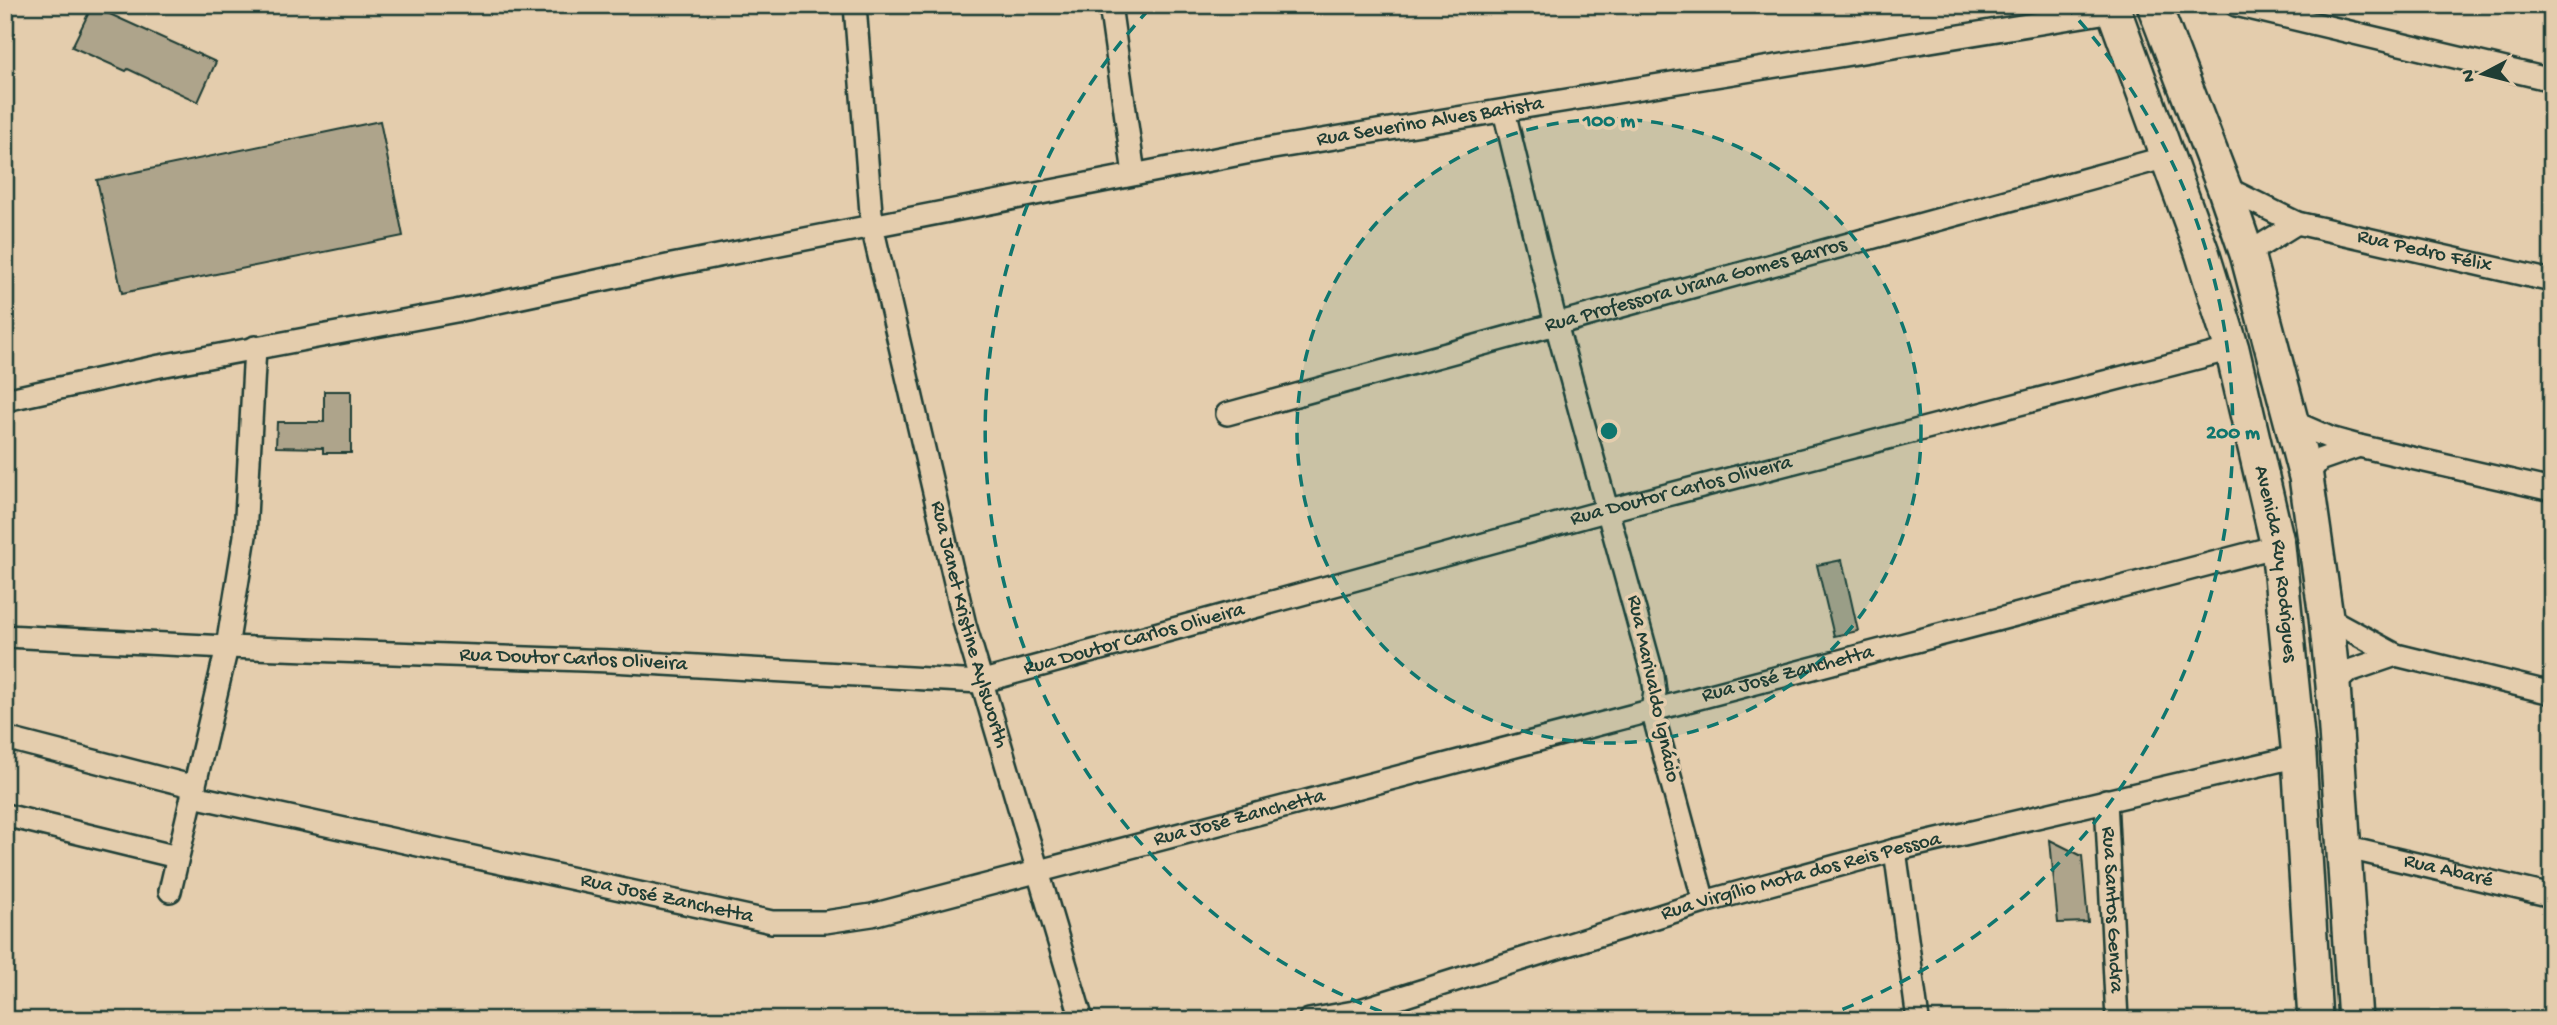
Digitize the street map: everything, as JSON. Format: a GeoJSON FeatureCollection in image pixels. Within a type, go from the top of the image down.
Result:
{"type":"FeatureCollection","features":[{"type":"Feature","properties":{"kind":"main road","name":"Avenida Ruy Rodrigues"},"geometry":{"type":"LineString","coordinates":[[2154,5],[2247,254],[2306,477],[2333,685],[2355,1020]]}},
{"type":"Feature","properties":{"kind":"main road","name":"Avenida Ruy Rodrigues"},"geometry":{"type":"LineString","coordinates":[[2121,7],[2167,157],[2202,252],[2232,349],[2278,546],[2299,756],[2315,1020]]}},
{"type":"Feature","properties":{"kind":"main road"},"geometry":{"type":"LineString","coordinates":[[2299,756],[2337,744]]}},
{"type":"Feature","properties":{"kind":"street","name":"Rua Janet Kristine Aylsworth"},"geometry":{"type":"LineString","coordinates":[[855,5],[872,226],[965,625],[1082,1020]]}},
{"type":"Feature","properties":{"kind":"street"},"geometry":{"type":"LineString","coordinates":[[1110,5],[1134,174]]}},
{"type":"Feature","properties":{"kind":"street"},"geometry":{"type":"LineString","coordinates":[[2236,5],[2552,80]]}},
{"type":"Feature","properties":{"kind":"street","name":"Rua Severino Alves Batista"},"geometry":{"type":"LineString","coordinates":[[5,400],[255,347],[456,311],[569,286],[1261,150],[2121,7]]}},
{"type":"Feature","properties":{"kind":"street","name":"Rua Marivaldo Ignácio"},"geometry":{"type":"LineString","coordinates":[[1504,111],[1556,324],[1653,676],[1655,692],[1652,710],[1704,902]]}},
{"type":"Feature","properties":{"kind":"street","name":"Rua Professora Urana Gomes Barros"},"geometry":{"type":"LineString","coordinates":[[1227,414],[2167,157]]}},
{"type":"Feature","properties":{"kind":"street","name":"Rua Pedro Félix"},"geometry":{"type":"LineString","coordinates":[[2224,187],[2297,223],[2552,281]]}},
{"type":"Feature","properties":{"kind":"street"},"geometry":{"type":"LineString","coordinates":[[2247,254],[2297,223]]}},
{"type":"Feature","properties":{"kind":"street"},"geometry":{"type":"LineString","coordinates":[[170,891],[227,647],[245,536],[255,347]]}},
{"type":"Feature","properties":{"kind":"street","name":"Rua Doutor Carlos Oliveira"},"geometry":{"type":"LineString","coordinates":[[5,636],[611,661],[981,682],[1609,510],[2232,349]]}},
{"type":"Feature","properties":{"kind":"street"},"geometry":{"type":"LineString","coordinates":[[2291,421],[2330,438],[2359,446],[2552,490]]}},
{"type":"Feature","properties":{"kind":"street"},"geometry":{"type":"LineString","coordinates":[[2306,477],[2319,460],[2359,446]]}},
{"type":"Feature","properties":{"kind":"street","name":"Rua José Zanchetta"},"geometry":{"type":"LineString","coordinates":[[5,738],[194,792],[772,922],[825,922],[872,915],[2278,546]]}},
{"type":"Feature","properties":{"kind":"street"},"geometry":{"type":"LineString","coordinates":[[2326,617],[2396,655],[2552,693]]}},
{"type":"Feature","properties":{"kind":"street"},"geometry":{"type":"LineString","coordinates":[[2333,685],[2349,671],[2396,655]]}},
{"type":"Feature","properties":{"kind":"street","name":"Rua Virgílio Mota dos Reis Pessoa"},"geometry":{"type":"LineString","coordinates":[[1309,1020],[1354,1016],[1704,902],[1895,850],[2299,756]]}},
{"type":"Feature","properties":{"kind":"street","name":"Rua Santos Gendra"},"geometry":{"type":"LineString","coordinates":[[2106,800],[2117,1020]]}},
{"type":"Feature","properties":{"kind":"street"},"geometry":{"type":"LineString","coordinates":[[5,815],[177,858]]}},
{"type":"Feature","properties":{"kind":"street","name":"Rua Abaré"},"geometry":{"type":"LineString","coordinates":[[2344,847],[2552,896]]}},
{"type":"Feature","properties":{"kind":"street"},"geometry":{"type":"LineString","coordinates":[[1895,850],[1918,1020]]}},
{"type":"Feature","properties":{"kind":"building"},"geometry":{"type":"Polygon","coordinates":[[[92,6],[216,62],[198,102],[128,69],[126,71],[72,47],[92,6]]]}},
{"type":"Feature","properties":{"kind":"building"},"geometry":{"type":"Polygon","coordinates":[[[380,121],[403,236],[122,293],[97,180],[380,121]]]}},
{"type":"Feature","properties":{"kind":"building"},"geometry":{"type":"Polygon","coordinates":[[[324,391],[351,391],[351,453],[323,453],[323,448],[276,447],[277,422],[324,422],[324,391]]]}},
{"type":"Feature","properties":{"kind":"building"},"geometry":{"type":"Polygon","coordinates":[[[1842,560],[1858,631],[1834,636],[1817,565],[1842,560]]]}},
{"type":"Feature","properties":{"kind":"building"},"geometry":{"type":"Polygon","coordinates":[[[2050,840],[2082,856],[2088,922],[2058,923],[2050,840]]]}}]}
